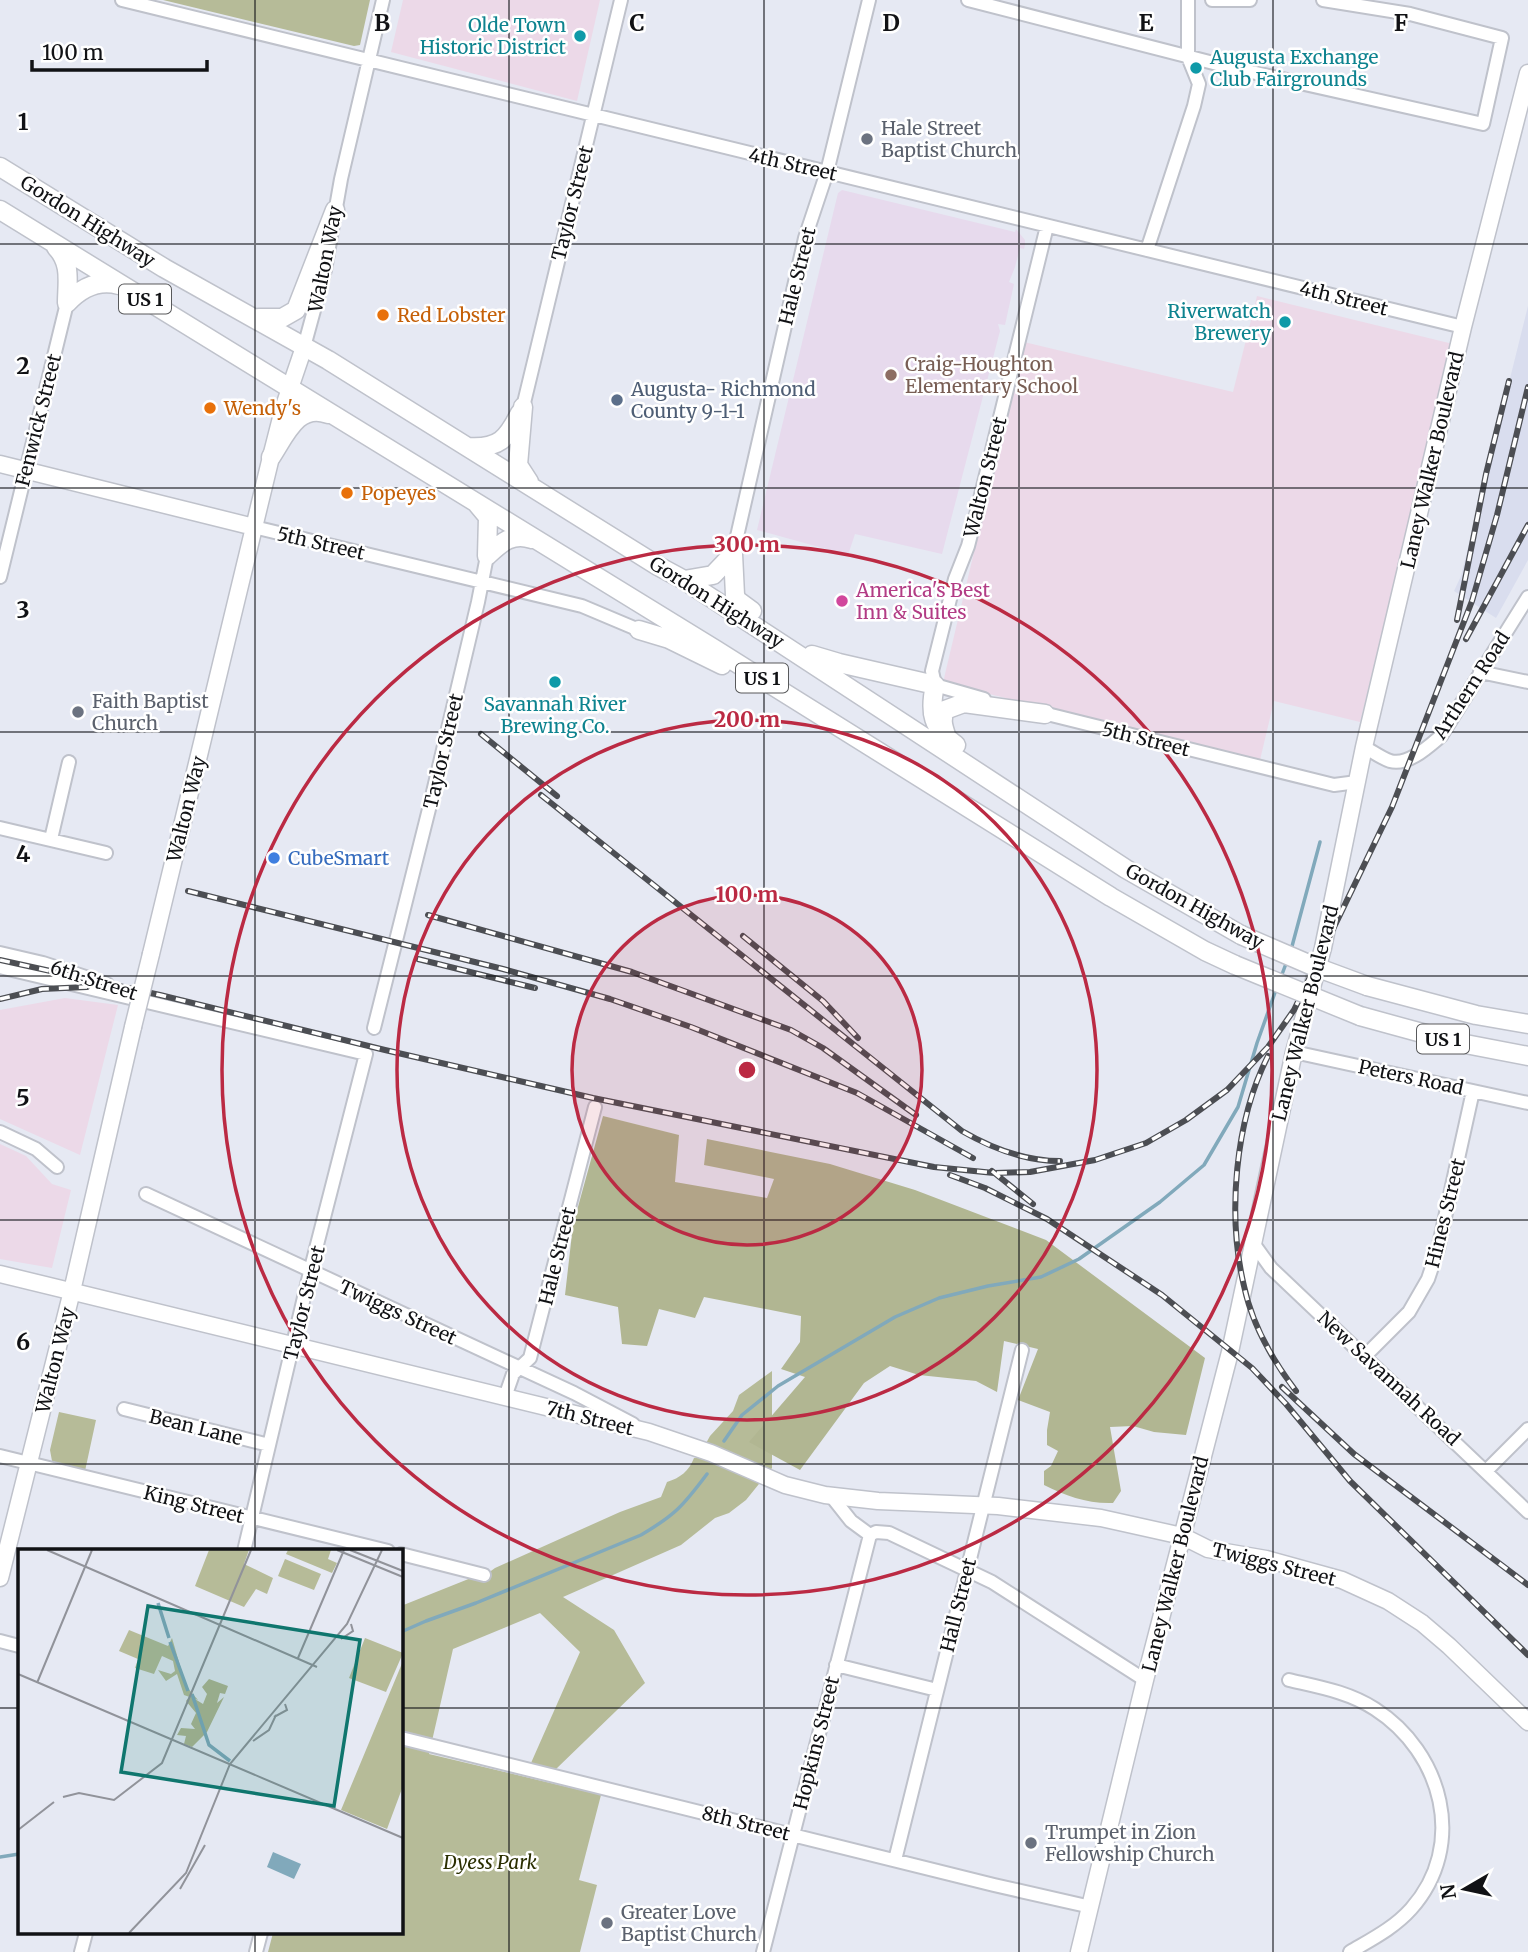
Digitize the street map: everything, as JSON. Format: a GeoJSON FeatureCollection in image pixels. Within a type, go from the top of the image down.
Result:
{"type":"FeatureCollection","features":[{"type":"Feature","properties":{"kind":"highway"},"geometry":{"type":"LineString","coordinates":[[0,159],[36,189]]}},
{"type":"Feature","properties":{"kind":"highway","name":"Gordon Highway"},"geometry":{"type":"LineString","coordinates":[[0,167],[164,268],[304,347],[684,580],[1126,869],[1198,912],[1313,967],[1367,986],[1476,1015],[1528,1024]]}},
{"type":"Feature","properties":{"kind":"highway","name":"Gordon Highway"},"geometry":{"type":"LineString","coordinates":[[0,210],[1186,941],[1235,965],[1360,1016],[1455,1042],[1528,1056]]}},
{"type":"Feature","properties":{"kind":"highway"},"geometry":{"type":"LineString","coordinates":[[255,318],[282,318],[296,310],[314,257],[335,210]]}},
{"type":"Feature","properties":{"kind":"highway"},"geometry":{"type":"LineString","coordinates":[[50,240],[63,254],[66,262],[67,303]]}},
{"type":"Feature","properties":{"kind":"highway"},"geometry":{"type":"LineString","coordinates":[[67,303],[75,294],[99,282],[125,286]]}},
{"type":"Feature","properties":{"kind":"highway"},"geometry":{"type":"LineString","coordinates":[[468,447],[481,448],[503,440],[510,433],[523,407]]}},
{"type":"Feature","properties":{"kind":"highway"},"geometry":{"type":"LineString","coordinates":[[523,407],[518,465],[534,487]]}},
{"type":"Feature","properties":{"kind":"highway"},"geometry":{"type":"LineString","coordinates":[[271,457],[295,420],[307,412],[320,411],[342,420]]}},
{"type":"Feature","properties":{"kind":"highway"},"geometry":{"type":"LineString","coordinates":[[471,498],[488,517],[486,556]]}},
{"type":"Feature","properties":{"kind":"highway"},"geometry":{"type":"LineString","coordinates":[[486,556],[511,537],[523,536],[542,543]]}},
{"type":"Feature","properties":{"kind":"highway"},"geometry":{"type":"LineString","coordinates":[[684,580],[713,575],[733,554]]}},
{"type":"Feature","properties":{"kind":"highway"},"geometry":{"type":"LineString","coordinates":[[733,554],[733,582],[737,600],[798,641],[845,684]]}},
{"type":"Feature","properties":{"kind":"highway"},"geometry":{"type":"LineString","coordinates":[[639,630],[669,639],[806,706]]}},
{"type":"Feature","properties":{"kind":"highway"},"geometry":{"type":"LineString","coordinates":[[793,649],[839,663],[935,685],[932,713],[934,721],[947,739],[1123,855],[1198,912]]}},
{"type":"Feature","properties":{"kind":"highway"},"geometry":{"type":"LineString","coordinates":[[947,739],[942,724],[943,716],[945,710],[955,705],[964,703],[1045,714]]}},
{"type":"Feature","properties":{"kind":"main road","name":"Laney Walker Boulevard"},"geometry":{"type":"LineString","coordinates":[[1079,1952],[1145,1680],[1230,1352],[1294,1052],[1323,948],[1364,747],[1463,327],[1528,73]]}},
{"type":"Feature","properties":{"kind":"main road","name":"Walton Way"},"geometry":{"type":"LineString","coordinates":[[0,1578],[72,1291],[271,457],[304,347]]}},
{"type":"Feature","properties":{"kind":"main road","name":"5th Street"},"geometry":{"type":"LineString","coordinates":[[0,464],[254,527]]}},
{"type":"Feature","properties":{"kind":"main road","name":"7th Street"},"geometry":{"type":"LineString","coordinates":[[0,1274],[649,1432],[696,1447],[785,1485],[832,1497],[983,1505],[1101,1518],[1182,1536]]}},
{"type":"Feature","properties":{"kind":"main road","name":"Twiggs Street"},"geometry":{"type":"LineString","coordinates":[[1182,1536],[1208,1549],[1266,1559],[1342,1580],[1388,1601],[1449,1646],[1528,1722]]}},
{"type":"Feature","properties":{"kind":"street","name":"4th Street"},"geometry":{"type":"LineString","coordinates":[[122,0],[1463,327]]}},
{"type":"Feature","properties":{"kind":"street","name":"Walton Way"},"geometry":{"type":"LineString","coordinates":[[304,347],[325,270],[335,210],[383,0]]}},
{"type":"Feature","properties":{"kind":"street","name":"Taylor Street"},"geometry":{"type":"LineString","coordinates":[[523,407],[621,0]]}},
{"type":"Feature","properties":{"kind":"street","name":"Hale Street"},"geometry":{"type":"LineString","coordinates":[[733,554],[805,238],[827,172],[869,0]]}},
{"type":"Feature","properties":{"kind":"street"},"geometry":{"type":"LineString","coordinates":[[968,0],[1188,57],[1483,124],[1502,38],[1410,14],[1322,0]]}},
{"type":"Feature","properties":{"kind":"street"},"geometry":{"type":"LineString","coordinates":[[1147,250],[1199,84],[1188,57],[1188,0]]}},
{"type":"Feature","properties":{"kind":"street"},"geometry":{"type":"LineString","coordinates":[[1212,0],[1250,0]]}},
{"type":"Feature","properties":{"kind":"street","name":"Walton Street"},"geometry":{"type":"LineString","coordinates":[[935,685],[932,671],[955,579],[968,546],[1047,226]]}},
{"type":"Feature","properties":{"kind":"street","name":"Fenwick Street"},"geometry":{"type":"LineString","coordinates":[[0,577],[67,303]]}},
{"type":"Feature","properties":{"kind":"street","name":"5th Street"},"geometry":{"type":"LineString","coordinates":[[254,527],[582,606],[639,630]]}},
{"type":"Feature","properties":{"kind":"street","name":"Taylor Street"},"geometry":{"type":"LineString","coordinates":[[374,1028],[429,809],[486,556]]}},
{"type":"Feature","properties":{"kind":"street","name":"Arthern Road"},"geometry":{"type":"LineString","coordinates":[[1364,747],[1391,761],[1400,761],[1423,751],[1441,736],[1528,597]]}},
{"type":"Feature","properties":{"kind":"street"},"geometry":{"type":"LineString","coordinates":[[1480,671],[1528,682]]}},
{"type":"Feature","properties":{"kind":"street","name":"5th Street"},"geometry":{"type":"LineString","coordinates":[[935,685],[1334,785],[1357,782]]}},
{"type":"Feature","properties":{"kind":"street"},"geometry":{"type":"LineString","coordinates":[[51,839],[69,762]]}},
{"type":"Feature","properties":{"kind":"street"},"geometry":{"type":"LineString","coordinates":[[0,828],[106,853]]}},
{"type":"Feature","properties":{"kind":"street","name":"6th Street"},"geometry":{"type":"LineString","coordinates":[[0,953],[43,963],[187,1011]]}},
{"type":"Feature","properties":{"kind":"street","name":"6th Street"},"geometry":{"type":"LineString","coordinates":[[0,967],[366,1055]]}},
{"type":"Feature","properties":{"kind":"street","name":"Peters Road"},"geometry":{"type":"LineString","coordinates":[[1294,1052],[1528,1103]]}},
{"type":"Feature","properties":{"kind":"street","name":"Taylor Street"},"geometry":{"type":"LineString","coordinates":[[244,1549],[310,1272],[366,1055]]}},
{"type":"Feature","properties":{"kind":"street","name":"Hines Street"},"geometry":{"type":"LineString","coordinates":[[1366,1355],[1409,1312],[1428,1279],[1438,1249],[1474,1091]]}},
{"type":"Feature","properties":{"kind":"street","name":"Hale Street"},"geometry":{"type":"LineString","coordinates":[[505,1397],[513,1374],[530,1358],[534,1347],[595,1107]]}},
{"type":"Feature","properties":{"kind":"street"},"geometry":{"type":"LineString","coordinates":[[0,1132],[36,1149],[57,1167]]}},
{"type":"Feature","properties":{"kind":"street","name":"Twiggs Street"},"geometry":{"type":"LineString","coordinates":[[146,1194],[520,1368],[649,1432]]}},
{"type":"Feature","properties":{"kind":"street","name":"New Savannah Road"},"geometry":{"type":"LineString","coordinates":[[1253,1243],[1271,1268],[1366,1355],[1528,1512]]}},
{"type":"Feature","properties":{"kind":"street","name":"Hall Street"},"geometry":{"type":"LineString","coordinates":[[895,1860],[1022,1350]]}},
{"type":"Feature","properties":{"kind":"street","name":"Bean Lane"},"geometry":{"type":"LineString","coordinates":[[124,1409],[269,1446]]}},
{"type":"Feature","properties":{"kind":"street"},"geometry":{"type":"LineString","coordinates":[[1486,1471],[1528,1429]]}},
{"type":"Feature","properties":{"kind":"street","name":"King Street"},"geometry":{"type":"LineString","coordinates":[[0,1456],[380,1549]]}},
{"type":"Feature","properties":{"kind":"street"},"geometry":{"type":"LineString","coordinates":[[832,1497],[850,1521],[870,1535],[876,1532],[889,1533],[967,1570],[1024,1602],[1145,1680]]}},
{"type":"Feature","properties":{"kind":"street","name":"Hopkins Street"},"geometry":{"type":"LineString","coordinates":[[763,1952],[870,1535]]}},
{"type":"Feature","properties":{"kind":"street"},"geometry":{"type":"LineString","coordinates":[[402,1554],[484,1575]]}},
{"type":"Feature","properties":{"kind":"street"},"geometry":{"type":"LineString","coordinates":[[0,1641],[18,1646]]}},
{"type":"Feature","properties":{"kind":"street"},"geometry":{"type":"LineString","coordinates":[[836,1665],[937,1690]]}},
{"type":"Feature","properties":{"kind":"street"},"geometry":{"type":"LineString","coordinates":[[1289,1680],[1355,1698],[1395,1723],[1413,1742],[1438,1789],[1441,1836],[1437,1862],[1427,1886],[1400,1921],[1350,1952]]}},
{"type":"Feature","properties":{"kind":"street","name":"8th Street"},"geometry":{"type":"LineString","coordinates":[[402,1738],[1091,1906]]}},
{"type":"Feature","properties":{"kind":"street"},"geometry":{"type":"LineString","coordinates":[[81,1952],[86,1934]]}},
{"type":"Feature","properties":{"kind":"street"},"geometry":{"type":"LineString","coordinates":[[257,1952],[261,1934]]}},
{"type":"Feature","properties":{"kind":"shaded area"},"geometry":{"type":"Polygon","coordinates":[[[403,0],[600,0],[577,101],[391,52],[403,0]]]}},
{"type":"Feature","properties":{"kind":"shaded area","name":"Craig-Houghton Elementary School"},"geometry":{"type":"Polygon","coordinates":[[[842,190],[1015,232],[1016,229],[1025,240],[1024,249],[1020,248],[1009,282],[1014,284],[1005,325],[998,324],[1000,331],[942,554],[855,534],[848,555],[757,530],[838,193],[842,190]]]}},
{"type":"Feature","properties":{"kind":"shaded area"},"geometry":{"type":"Polygon","coordinates":[[[1257,296],[1453,344],[1360,722],[1274,701],[1260,760],[948,684],[944,679],[945,674],[1024,342],[1233,392],[1257,296]]]}},
{"type":"Feature","properties":{"kind":"shaded area"},"geometry":{"type":"Polygon","coordinates":[[[1528,306],[1528,560],[1496,618],[1454,591],[1461,576],[1528,306]]]}},
{"type":"Feature","properties":{"kind":"shaded area"},"geometry":{"type":"Polygon","coordinates":[[[65,998],[118,1005],[80,1155],[0,1119],[0,1010],[65,998]]]}},
{"type":"Feature","properties":{"kind":"shaded area"},"geometry":{"type":"Polygon","coordinates":[[[0,1144],[26,1156],[52,1184],[71,1190],[52,1268],[0,1259],[0,1144]]]}},
{"type":"Feature","properties":{"kind":"green space"},"geometry":{"type":"Polygon","coordinates":[[[163,0],[370,0],[360,45],[354,46],[163,0]]]}},
{"type":"Feature","properties":{"kind":"green space"},"geometry":{"type":"Polygon","coordinates":[[[603,1116],[679,1135],[675,1182],[767,1198],[774,1179],[704,1165],[707,1139],[830,1164],[915,1190],[1046,1240],[1205,1358],[1186,1435],[1154,1432],[1133,1426],[1110,1427],[1121,1491],[1113,1503],[1077,1498],[1044,1485],[1044,1471],[1051,1466],[1058,1451],[1047,1445],[1050,1412],[1018,1400],[1038,1349],[1004,1341],[997,1392],[976,1381],[919,1375],[890,1366],[864,1383],[800,1470],[749,1442],[805,1377],[781,1369],[800,1342],[801,1316],[704,1297],[695,1318],[659,1309],[647,1346],[622,1344],[618,1307],[565,1295],[573,1225],[603,1116]]]}},
{"type":"Feature","properties":{"kind":"green space","name":"Dyess Park"},"geometry":{"type":"Polygon","coordinates":[[[772,1371],[772,1468],[746,1500],[729,1513],[715,1518],[681,1545],[563,1597],[614,1630],[645,1683],[556,1769],[531,1763],[580,1652],[540,1613],[453,1649],[429,1754],[601,1795],[579,1880],[597,1885],[580,1952],[268,1952],[273,1934],[402,1934],[402,1606],[471,1578],[480,1579],[495,1568],[620,1512],[661,1497],[667,1482],[684,1473],[694,1458],[698,1458],[710,1436],[733,1411],[739,1395],[772,1371]]]}},
{"type":"Feature","properties":{"kind":"green space"},"geometry":{"type":"Polygon","coordinates":[[[59,1412],[96,1420],[85,1471],[52,1461],[50,1450],[59,1412]]]}},
{"type":"Feature","properties":{"kind":"waterway"},"geometry":{"type":"LineString","coordinates":[[1291,950],[1320,842]]}},
{"type":"Feature","properties":{"kind":"waterway"},"geometry":{"type":"LineString","coordinates":[[1281,977],[1287,961]]}},
{"type":"Feature","properties":{"kind":"waterway"},"geometry":{"type":"LineString","coordinates":[[724,1441],[742,1415],[778,1386],[895,1317],[939,1298],[1041,1277],[1079,1259],[1160,1202],[1204,1165],[1238,1107],[1277,987]]}},
{"type":"Feature","properties":{"kind":"waterway"},"geometry":{"type":"LineString","coordinates":[[402,1632],[641,1535],[678,1509],[707,1474]]}},
{"type":"Feature","properties":{"kind":"waterway"},"geometry":{"type":"LineString","coordinates":[[0,1857],[18,1854]]}},
{"type":"Feature","properties":{"kind":"railway"},"geometry":{"type":"LineString","coordinates":[[1457,620],[1486,474],[1509,381]]}},
{"type":"Feature","properties":{"kind":"railway"},"geometry":{"type":"LineString","coordinates":[[0,960],[160,995],[593,1098],[934,1167],[994,1173],[1030,1172],[1095,1160],[1146,1143],[1186,1120],[1227,1090],[1268,1047],[1294,1010],[1392,807],[1472,601],[1497,515],[1528,387]]}},
{"type":"Feature","properties":{"kind":"railway"},"geometry":{"type":"LineString","coordinates":[[1466,639],[1528,525]]}},
{"type":"Feature","properties":{"kind":"railway"},"geometry":{"type":"LineString","coordinates":[[481,734],[557,796]]}},
{"type":"Feature","properties":{"kind":"railway"},"geometry":{"type":"LineString","coordinates":[[541,795],[962,1131],[1009,1153],[1060,1161]]}},
{"type":"Feature","properties":{"kind":"railway"},"geometry":{"type":"LineString","coordinates":[[188,891],[503,969],[610,999],[691,1027],[857,1093],[973,1158]]}},
{"type":"Feature","properties":{"kind":"railway"},"geometry":{"type":"LineString","coordinates":[[428,915],[632,972],[791,1030],[823,1048],[916,1115]]}},
{"type":"Feature","properties":{"kind":"railway"},"geometry":{"type":"LineString","coordinates":[[743,936],[823,1001],[858,1038]]}},
{"type":"Feature","properties":{"kind":"railway"},"geometry":{"type":"LineString","coordinates":[[418,959],[535,988]]}},
{"type":"Feature","properties":{"kind":"railway"},"geometry":{"type":"LineString","coordinates":[[0,999],[42,989],[87,987]]}},
{"type":"Feature","properties":{"kind":"railway"},"geometry":{"type":"LineString","coordinates":[[1268,1056],[1248,1109],[1241,1139],[1235,1199],[1236,1229],[1244,1286],[1252,1314],[1272,1355],[1296,1391]]}},
{"type":"Feature","properties":{"kind":"railway"},"geometry":{"type":"LineString","coordinates":[[992,1171],[1033,1204]]}},
{"type":"Feature","properties":{"kind":"railway"},"geometry":{"type":"LineString","coordinates":[[950,1175],[985,1188],[1047,1219],[1162,1295],[1252,1368],[1350,1481],[1528,1655]]}},
{"type":"Feature","properties":{"kind":"railway"},"geometry":{"type":"LineString","coordinates":[[1282,1387],[1354,1454],[1528,1585]]}},
{"type":"Feature","properties":{"kind":"place","name":"Olde Town Historic District"},"geometry":{"type":"Point","coordinates":[580,36]}},
{"type":"Feature","properties":{"kind":"place","name":"Augusta Exchange Club Fairgrounds"},"geometry":{"type":"Point","coordinates":[1196,68]}},
{"type":"Feature","properties":{"kind":"place","name":"Hale Street Baptist Church"},"geometry":{"type":"Point","coordinates":[867,139]}},
{"type":"Feature","properties":{"kind":"place","name":"Red Lobster"},"geometry":{"type":"Point","coordinates":[383,315]}},
{"type":"Feature","properties":{"kind":"place","name":"Riverwatch Brewery"},"geometry":{"type":"Point","coordinates":[1285,322]}},
{"type":"Feature","properties":{"kind":"place","name":"Craig-Houghton Elementary School"},"geometry":{"type":"Point","coordinates":[891,375]}},
{"type":"Feature","properties":{"kind":"place","name":"Augusta- Richmond County 9-1-1"},"geometry":{"type":"Point","coordinates":[617,400]}},
{"type":"Feature","properties":{"kind":"place","name":"Wendy's"},"geometry":{"type":"Point","coordinates":[210,408]}},
{"type":"Feature","properties":{"kind":"place","name":"Popeyes"},"geometry":{"type":"Point","coordinates":[347,493]}},
{"type":"Feature","properties":{"kind":"place","name":"America's Best Inn & Suites"},"geometry":{"type":"Point","coordinates":[842,601]}},
{"type":"Feature","properties":{"kind":"place","name":"Savannah River Brewing Co."},"geometry":{"type":"Point","coordinates":[555,682]}},
{"type":"Feature","properties":{"kind":"place","name":"Faith Baptist Church"},"geometry":{"type":"Point","coordinates":[78,712]}},
{"type":"Feature","properties":{"kind":"place","name":"CubeSmart"},"geometry":{"type":"Point","coordinates":[274,858]}},
{"type":"Feature","properties":{"kind":"place","name":"Trumpet in Zion Fellowship Church"},"geometry":{"type":"Point","coordinates":[1031,1843]}},
{"type":"Feature","properties":{"kind":"place","name":"Greater Love Baptist Church"},"geometry":{"type":"Point","coordinates":[607,1923]}}]}
